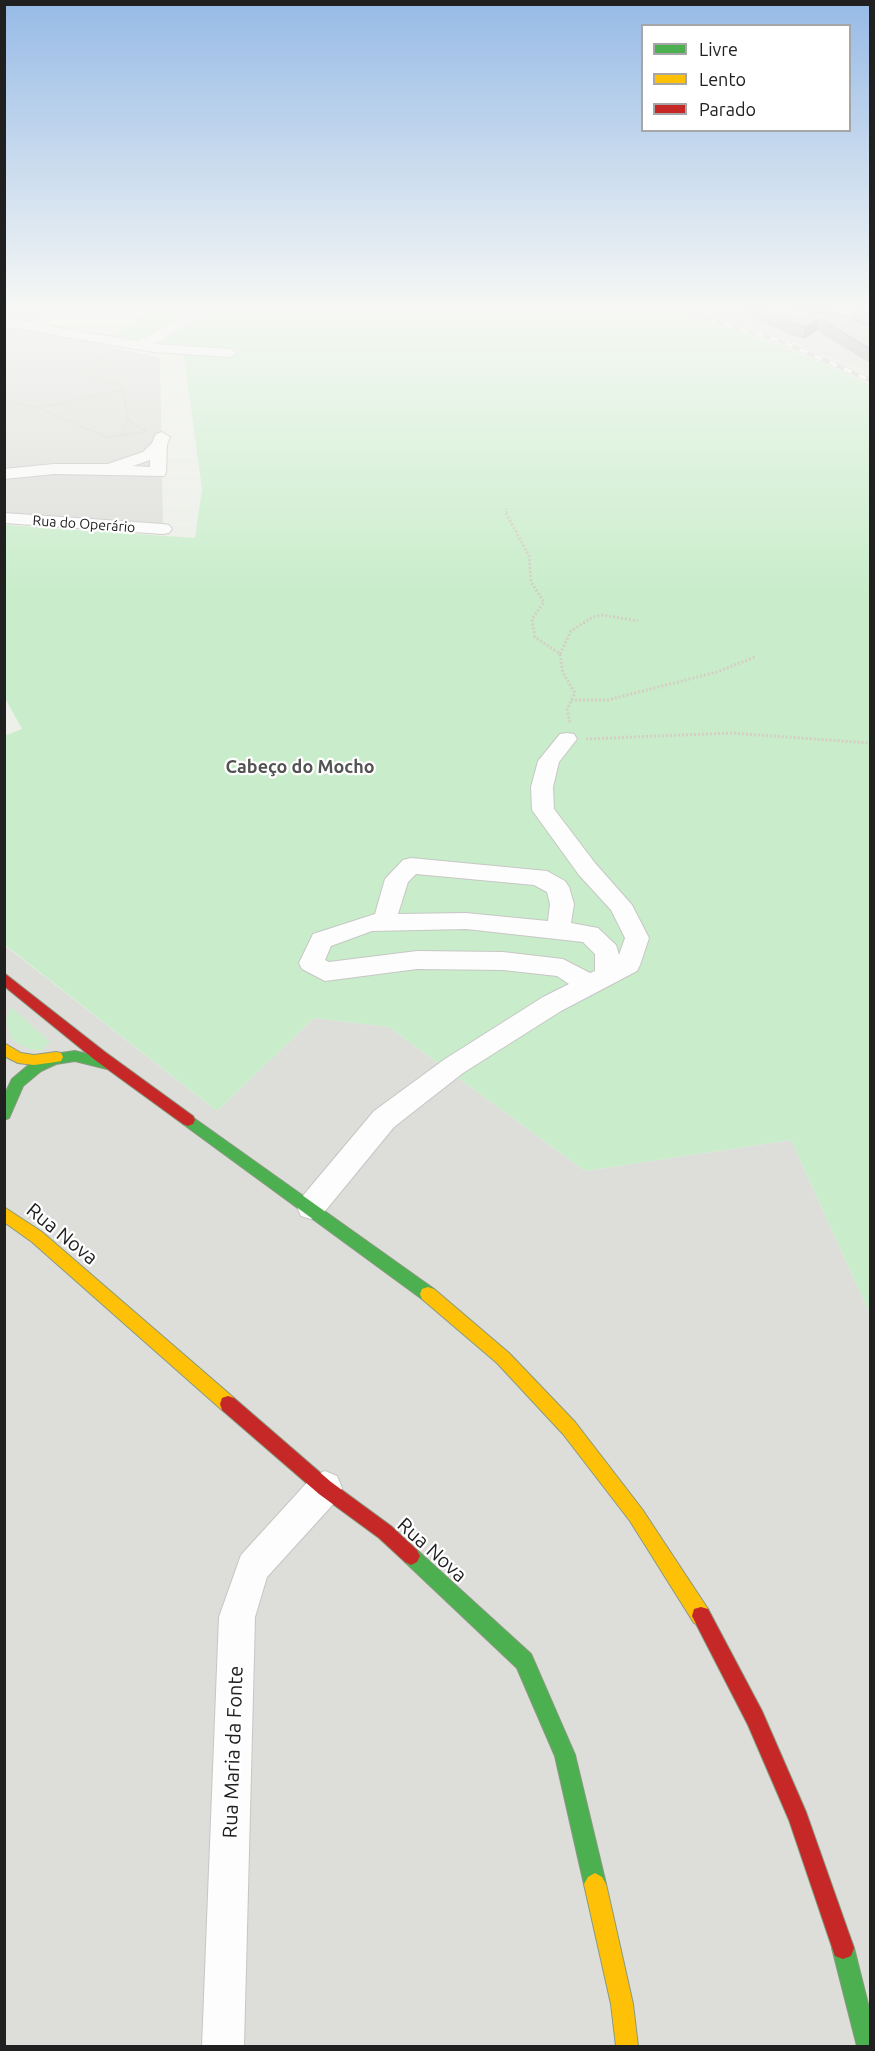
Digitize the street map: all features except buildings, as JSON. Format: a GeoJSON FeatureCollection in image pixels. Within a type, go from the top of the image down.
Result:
{"type":"FeatureCollection","features":[{"type":"Feature","properties":{"kind":"main road"},"geometry":{"type":"LineString","coordinates":[[4,978],[113,1065],[437,1300],[503,1358],[569,1428],[636,1515],[699,1613],[755,1718],[799,1820],[838,1933],[868,2046]]}},
{"type":"Feature","properties":{"kind":"main road"},"geometry":{"type":"LineString","coordinates":[[4,1000],[14,998],[30,1000]]}},
{"type":"Feature","properties":{"kind":"main road"},"geometry":{"type":"LineString","coordinates":[[4,1114],[17,1083],[36,1067],[54,1059],[67,1047],[68,1038],[61,1024]]}},
{"type":"Feature","properties":{"kind":"main road"},"geometry":{"type":"LineString","coordinates":[[4,1048],[18,1058],[34,1060],[75,1056],[113,1065]]}},
{"type":"Feature","properties":{"kind":"main road","name":"Rua Nova"},"geometry":{"type":"LineString","coordinates":[[4,1213],[37,1237],[325,1488],[385,1532],[524,1660],[565,1755],[622,2004],[627,2046]]}},
{"type":"Feature","properties":{"kind":"street"},"geometry":{"type":"LineString","coordinates":[[4,474],[110,469],[149,455],[160,441]]}},
{"type":"Feature","properties":{"kind":"street","name":"Rua do Operário"},"geometry":{"type":"LineString","coordinates":[[4,518],[163,529]]}},
{"type":"Feature","properties":{"kind":"street"},"geometry":{"type":"LineString","coordinates":[[311,1207],[384,1119],[454,1066],[597,980],[628,965],[637,938],[620,905],[587,869],[543,810],[542,787],[549,761],[567,739]]}},
{"type":"Feature","properties":{"kind":"street"},"geometry":{"type":"LineString","coordinates":[[384,923],[397,879],[411,866],[539,877],[557,887],[562,904],[558,930]]}},
{"type":"Feature","properties":{"kind":"street"},"geometry":{"type":"LineString","coordinates":[[466,921],[590,934],[607,951],[597,980],[563,968],[503,962],[417,960],[325,972],[311,963],[322,940],[370,923],[466,921]]}},
{"type":"Feature","properties":{"kind":"street","name":"Rua Maria da Fonte"},"geometry":{"type":"LineString","coordinates":[[223,2046],[237,1617],[253,1567],[325,1488]]}},
{"type":"Feature","properties":{"kind":"path"},"geometry":{"type":"LineString","coordinates":[[11,402],[38,408],[107,437],[146,432],[128,420]]}},
{"type":"Feature","properties":{"kind":"path"},"geometry":{"type":"LineString","coordinates":[[38,408],[68,402]]}},
{"type":"Feature","properties":{"kind":"path"},"geometry":{"type":"LineString","coordinates":[[122,435],[128,420],[125,402]]}},
{"type":"Feature","properties":{"kind":"path"},"geometry":{"type":"LineString","coordinates":[[506,508],[529,556],[531,582],[544,602],[532,619],[535,637],[560,654]]}},
{"type":"Feature","properties":{"kind":"path"},"geometry":{"type":"LineString","coordinates":[[567,739],[572,734],[567,709],[575,693],[563,673],[560,654],[571,631],[593,617],[602,615],[638,621]]}},
{"type":"Feature","properties":{"kind":"path"},"geometry":{"type":"LineString","coordinates":[[571,700],[608,700],[717,672],[755,657]]}},
{"type":"Feature","properties":{"kind":"path"},"geometry":{"type":"LineString","coordinates":[[567,739],[732,733],[870,743]]}},
{"type":"Feature","properties":{"kind":"shaded area"},"geometry":{"type":"Polygon","coordinates":[[[5,402],[161,402],[163,529],[5,523],[5,402]]]}},
{"type":"Feature","properties":{"kind":"shaded area"},"geometry":{"type":"Polygon","coordinates":[[[4,945],[217,1111],[314,1018],[389,1027],[585,1171],[791,1140],[870,1314],[870,2046],[5,2046],[4,945]]]}},
{"type":"Feature","properties":{"kind":"green space"},"geometry":{"type":"Polygon","coordinates":[[[190,402],[870,402],[870,1314],[791,1140],[585,1171],[389,1027],[314,1018],[217,1111],[5,945],[4,736],[22,729],[5,698],[5,525],[195,538],[202,489],[190,402]]]}},
{"type":"Feature","properties":{"kind":"green space"},"geometry":{"type":"Polygon","coordinates":[[[11,1007],[50,1042],[41,1051],[29,1049],[13,1041],[6,1021],[11,1007]]]}},
{"type":"Feature","properties":{"kind":"traffic: fast"},"geometry":{"type":"LineString","coordinates":[[4,1114],[17,1083],[36,1067],[54,1059],[75,1056],[107,1064]]}},
{"type":"Feature","properties":{"kind":"traffic: fast"},"geometry":{"type":"LineString","coordinates":[[188,1120],[428,1294]]}},
{"type":"Feature","properties":{"kind":"traffic: fast"},"geometry":{"type":"LineString","coordinates":[[411,1556],[524,1661],[565,1755],[595,1884]]}},
{"type":"Feature","properties":{"kind":"traffic: fast"},"geometry":{"type":"LineString","coordinates":[[843,1948],[868,2046]]}},
{"type":"Feature","properties":{"kind":"traffic: slow"},"geometry":{"type":"LineString","coordinates":[[4,1048],[18,1058],[34,1060],[56,1057]]}},
{"type":"Feature","properties":{"kind":"traffic: slow"},"geometry":{"type":"LineString","coordinates":[[4,1213],[37,1237],[228,1404]]}},
{"type":"Feature","properties":{"kind":"traffic: slow"},"geometry":{"type":"LineString","coordinates":[[428,1294],[503,1358],[569,1428],[636,1515],[701,1616]]}},
{"type":"Feature","properties":{"kind":"traffic: slow"},"geometry":{"type":"LineString","coordinates":[[595,1884],[622,2004],[627,2046]]}},
{"type":"Feature","properties":{"kind":"traffic: jam"},"geometry":{"type":"LineString","coordinates":[[4,978],[100,1056],[188,1120]]}},
{"type":"Feature","properties":{"kind":"traffic: jam"},"geometry":{"type":"LineString","coordinates":[[228,1404],[325,1488],[385,1532],[411,1556]]}},
{"type":"Feature","properties":{"kind":"traffic: jam"},"geometry":{"type":"LineString","coordinates":[[701,1616],[755,1718],[799,1819],[843,1948]]}},
{"type":"Feature","properties":{"kind":"district","name":"Cabeço do Mocho"},"geometry":{"type":"Point","coordinates":[300,767]}}]}
